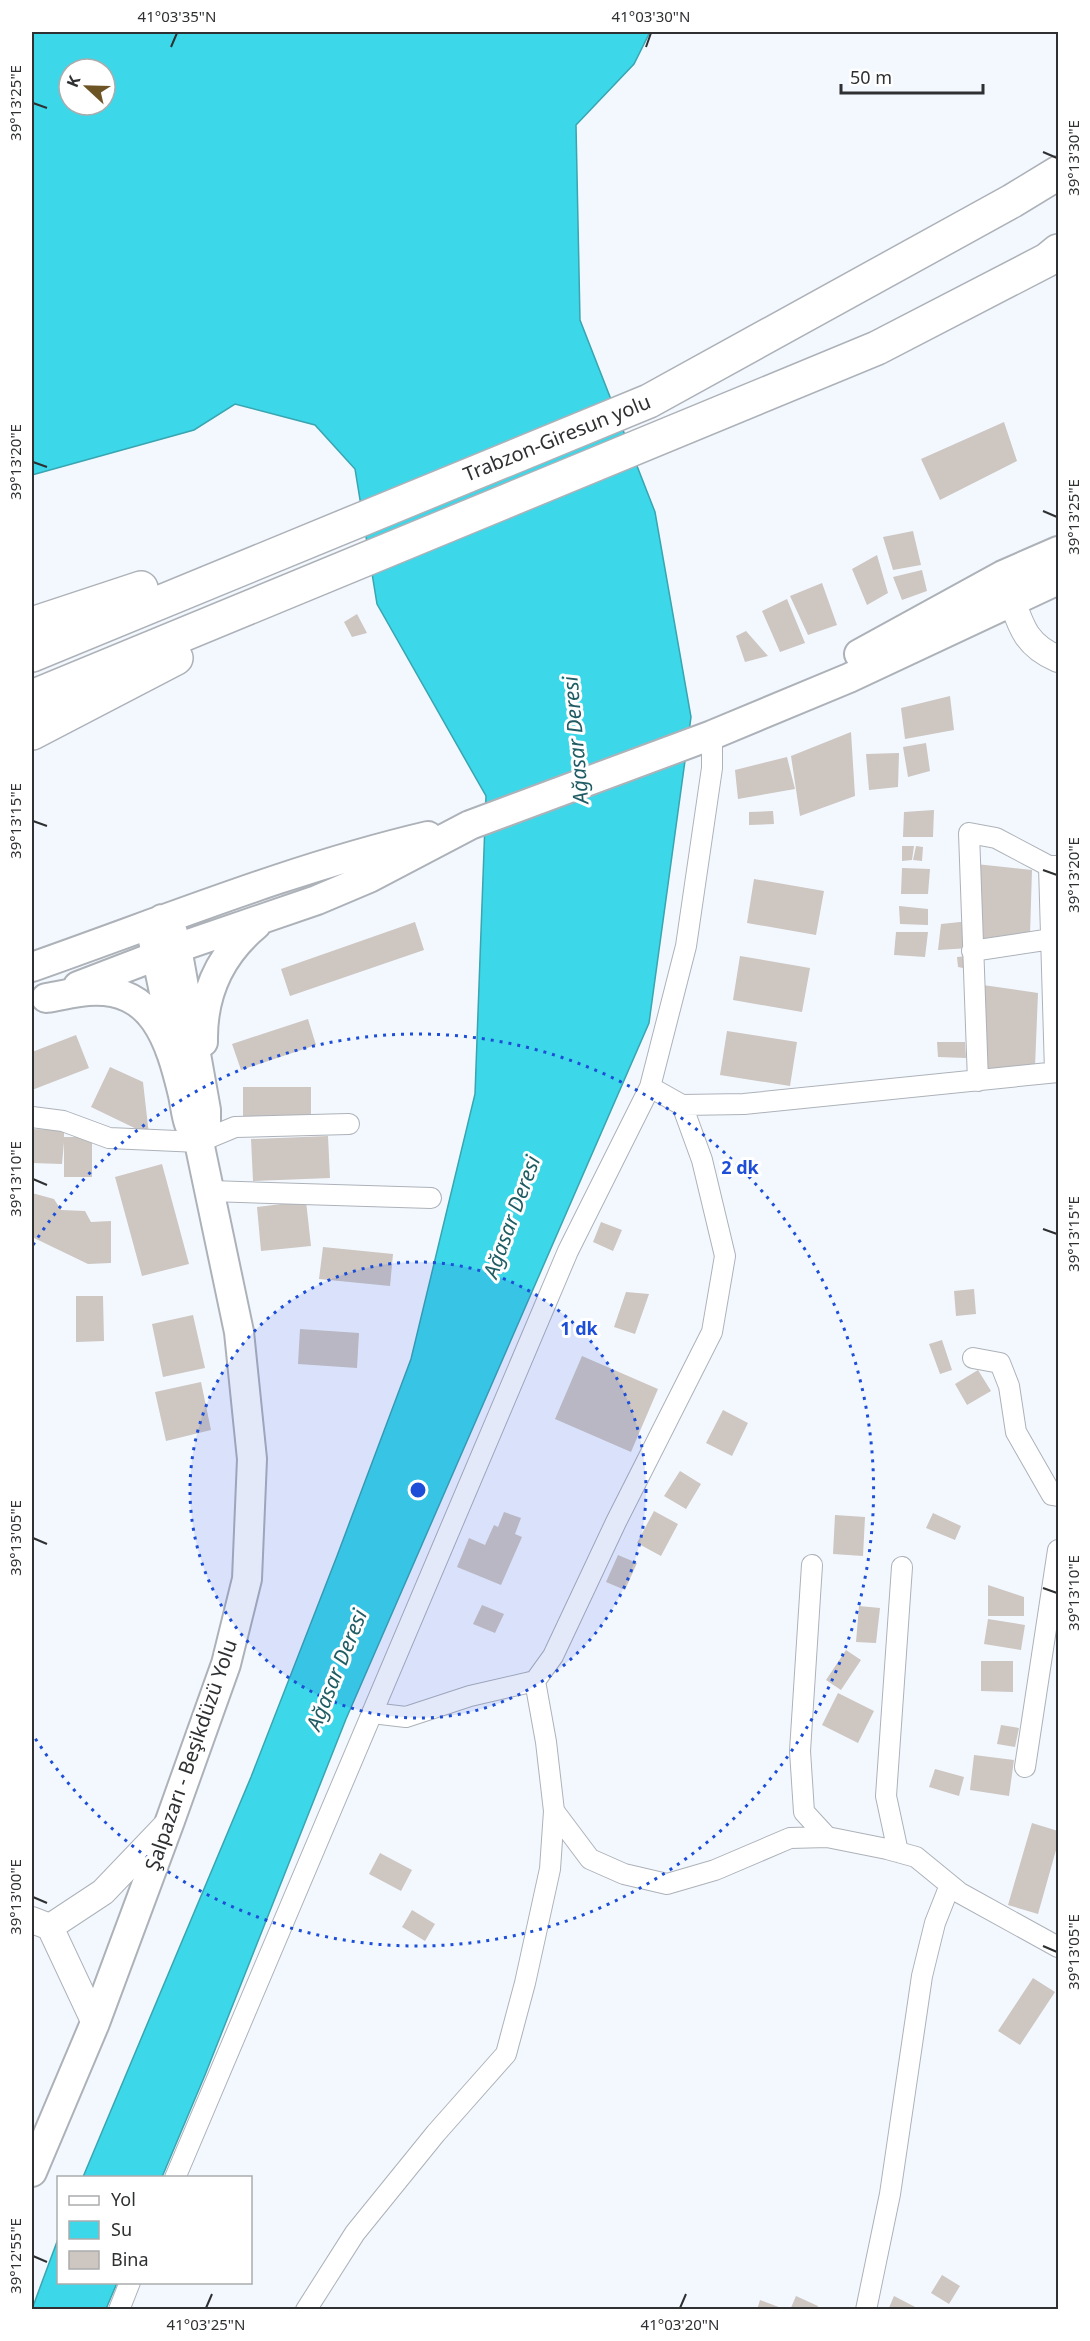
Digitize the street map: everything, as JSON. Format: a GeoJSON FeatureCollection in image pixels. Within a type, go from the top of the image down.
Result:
{"type":"FeatureCollection","features":[{"type":"Feature","properties":{"kind":"highway","name":"Trabzon-Giresun yolu"},"geometry":{"type":"LineString","coordinates":[[32,655],[649,401],[1059,173]]}},
{"type":"Feature","properties":{"kind":"highway"},"geometry":{"type":"LineString","coordinates":[[32,697],[878,348],[1047,260],[1059,251]]}},
{"type":"Feature","properties":{"kind":"highway"},"geometry":{"type":"LineString","coordinates":[[32,624],[352,522]]}},
{"type":"Feature","properties":{"kind":"highway"},"geometry":{"type":"LineString","coordinates":[[32,733],[367,559]]}},
{"type":"Feature","properties":{"kind":"main road"},"geometry":{"type":"LineString","coordinates":[[703,738],[1003,575],[1059,551]]}},
{"type":"Feature","properties":{"kind":"main road"},"geometry":{"type":"LineString","coordinates":[[32,967],[300,870],[375,848],[470,825],[703,738],[849,678],[1059,580]]}},
{"type":"Feature","properties":{"kind":"main road"},"geometry":{"type":"LineString","coordinates":[[39,1001],[167,952],[317,900],[369,878],[470,825]]}},
{"type":"Feature","properties":{"kind":"main road"},"geometry":{"type":"LineString","coordinates":[[162,920],[173,933],[167,952],[170,1014],[182,1094],[189,1128],[199,1142],[206,1128],[203,1029],[208,995],[225,958],[238,940],[264,918]]}},
{"type":"Feature","properties":{"kind":"main road"},"geometry":{"type":"LineString","coordinates":[[167,952],[206,1110]]}},
{"type":"Feature","properties":{"kind":"main road"},"geometry":{"type":"LineString","coordinates":[[39,1001],[88,991],[125,995],[142,1005],[156,1019],[165,1039],[182,1094]]}},
{"type":"Feature","properties":{"kind":"main road","name":"Şalpazarı - Beşikdüzü Yolu"},"geometry":{"type":"LineString","coordinates":[[35,2157],[95,2023],[170,1821],[226,1664],[247,1579],[252,1459],[239,1332],[199,1142]]}},
{"type":"Feature","properties":{"kind":"street"},"geometry":{"type":"LineString","coordinates":[[1003,575],[1022,631],[1043,653],[1059,659]]}},
{"type":"Feature","properties":{"kind":"street"},"geometry":{"type":"LineString","coordinates":[[176,2176],[568,1251],[650,1087],[686,946],[712,768],[703,738]]}},
{"type":"Feature","properties":{"kind":"street"},"geometry":{"type":"LineString","coordinates":[[650,1087],[682,1105],[744,1104],[875,1089],[978,1082],[1057,1072],[1054,866],[996,838],[969,833],[978,1082]]}},
{"type":"Feature","properties":{"kind":"street"},"geometry":{"type":"LineString","coordinates":[[972,951],[1055,939]]}},
{"type":"Feature","properties":{"kind":"street"},"geometry":{"type":"LineString","coordinates":[[372,1713],[405,1717],[470,1696],[535,1681],[553,1656],[616,1522],[712,1332],[725,1256],[702,1160],[682,1105]]}},
{"type":"Feature","properties":{"kind":"street"},"geometry":{"type":"LineString","coordinates":[[32,1117],[63,1120],[109,1138],[199,1142],[235,1127],[349,1124]]}},
{"type":"Feature","properties":{"kind":"street"},"geometry":{"type":"LineString","coordinates":[[210,1191],[431,1198]]}},
{"type":"Feature","properties":{"kind":"street"},"geometry":{"type":"LineString","coordinates":[[973,1358],[1000,1363],[1009,1386],[1016,1432],[1056,1502]]}},
{"type":"Feature","properties":{"kind":"street"},"geometry":{"type":"LineString","coordinates":[[1025,1767],[1059,1550]]}},
{"type":"Feature","properties":{"kind":"street"},"geometry":{"type":"LineString","coordinates":[[812,1565],[800,1750],[804,1812],[826,1837]]}},
{"type":"Feature","properties":{"kind":"street"},"geometry":{"type":"LineString","coordinates":[[897,1852],[886,1796],[902,1567]]}},
{"type":"Feature","properties":{"kind":"street"},"geometry":{"type":"LineString","coordinates":[[306,2310],[355,2233],[436,2133],[506,2054],[525,1983],[550,1869],[554,1811],[546,1742],[535,1681]]}},
{"type":"Feature","properties":{"kind":"street"},"geometry":{"type":"LineString","coordinates":[[554,1811],[590,1859],[624,1874],[667,1884],[715,1870],[790,1838],[826,1837],[916,1857],[960,1893],[1059,1947]]}},
{"type":"Feature","properties":{"kind":"street"},"geometry":{"type":"LineString","coordinates":[[95,2023],[40,1924],[103,1892],[170,1821]]}},
{"type":"Feature","properties":{"kind":"street"},"geometry":{"type":"LineString","coordinates":[[866,2310],[890,2194],[922,1976],[935,1923],[950,1885]]}},
{"type":"Feature","properties":{"kind":"street"},"geometry":{"type":"LineString","coordinates":[[119,2310],[130,2284]]}},
{"type":"Feature","properties":{"kind":"water","name":"Ağasar Deresi"},"geometry":{"type":"Polygon","coordinates":[[[32,32],[650,32],[634,64],[576,125],[580,320],[655,512],[691,717],[649,1023],[346,1719],[205,2075],[162,2176],[83,2176],[251,1777],[411,1359],[475,1094],[486,796],[377,604],[355,469],[315,425],[235,404],[194,430],[32,475],[32,32]]]}},
{"type":"Feature","properties":{"kind":"water"},"geometry":{"type":"Polygon","coordinates":[[[57,2242],[57,2284],[117,2284],[106,2309],[32,2309],[57,2242]]]}},
{"type":"Feature","properties":{"kind":"building"},"geometry":{"type":"Polygon","coordinates":[[[1004,422],[1017,461],[940,500],[921,459],[1004,422]]]}},
{"type":"Feature","properties":{"kind":"building"},"geometry":{"type":"Polygon","coordinates":[[[913,531],[921,565],[893,570],[883,537],[913,531]]]}},
{"type":"Feature","properties":{"kind":"building"},"geometry":{"type":"Polygon","coordinates":[[[877,555],[888,593],[867,605],[852,569],[877,555]]]}},
{"type":"Feature","properties":{"kind":"building"},"geometry":{"type":"Polygon","coordinates":[[[922,570],[927,591],[902,600],[893,577],[922,570]]]}},
{"type":"Feature","properties":{"kind":"building"},"geometry":{"type":"Polygon","coordinates":[[[822,583],[837,625],[808,635],[790,596],[822,583]]]}},
{"type":"Feature","properties":{"kind":"building"},"geometry":{"type":"Polygon","coordinates":[[[787,599],[805,643],[780,652],[762,611],[787,599]]]}},
{"type":"Feature","properties":{"kind":"building"},"geometry":{"type":"Polygon","coordinates":[[[357,614],[367,633],[352,637],[344,622],[357,614]]]}},
{"type":"Feature","properties":{"kind":"building"},"geometry":{"type":"Polygon","coordinates":[[[746,631],[768,656],[745,662],[736,636],[746,631]]]}},
{"type":"Feature","properties":{"kind":"building"},"geometry":{"type":"Polygon","coordinates":[[[950,696],[954,730],[905,739],[901,708],[950,696]]]}},
{"type":"Feature","properties":{"kind":"building"},"geometry":{"type":"Polygon","coordinates":[[[851,732],[855,796],[800,816],[791,756],[851,732]]]}},
{"type":"Feature","properties":{"kind":"building"},"geometry":{"type":"Polygon","coordinates":[[[926,743],[930,771],[908,777],[903,747],[926,743]]]}},
{"type":"Feature","properties":{"kind":"building"},"geometry":{"type":"Polygon","coordinates":[[[899,753],[898,787],[869,790],[866,754],[899,753]]]}},
{"type":"Feature","properties":{"kind":"building"},"geometry":{"type":"Polygon","coordinates":[[[787,757],[795,789],[738,799],[735,770],[787,757]]]}},
{"type":"Feature","properties":{"kind":"building"},"geometry":{"type":"Polygon","coordinates":[[[934,810],[933,837],[903,837],[904,812],[934,810]]]}},
{"type":"Feature","properties":{"kind":"building"},"geometry":{"type":"Polygon","coordinates":[[[773,811],[774,824],[749,825],[749,812],[773,811]]]}},
{"type":"Feature","properties":{"kind":"building"},"geometry":{"type":"Polygon","coordinates":[[[902,846],[914,846],[912,860],[902,861],[902,846]]]}},
{"type":"Feature","properties":{"kind":"building"},"geometry":{"type":"Polygon","coordinates":[[[916,846],[923,847],[922,861],[913,860],[916,846]]]}},
{"type":"Feature","properties":{"kind":"building"},"geometry":{"type":"Polygon","coordinates":[[[976,864],[1032,870],[1030,935],[972,940],[976,864]]]}},
{"type":"Feature","properties":{"kind":"building"},"geometry":{"type":"Polygon","coordinates":[[[902,868],[930,869],[928,894],[901,894],[902,868]]]}},
{"type":"Feature","properties":{"kind":"building"},"geometry":{"type":"Polygon","coordinates":[[[754,879],[824,891],[816,935],[747,923],[754,879]]]}},
{"type":"Feature","properties":{"kind":"building"},"geometry":{"type":"Polygon","coordinates":[[[899,906],[928,909],[928,925],[900,924],[899,906]]]}},
{"type":"Feature","properties":{"kind":"building"},"geometry":{"type":"Polygon","coordinates":[[[970,921],[970,948],[938,950],[941,924],[970,921]]]}},
{"type":"Feature","properties":{"kind":"building"},"geometry":{"type":"Polygon","coordinates":[[[415,922],[424,950],[290,996],[281,969],[415,922]]]}},
{"type":"Feature","properties":{"kind":"building"},"geometry":{"type":"Polygon","coordinates":[[[896,932],[928,932],[925,957],[894,955],[896,932]]]}},
{"type":"Feature","properties":{"kind":"building"},"geometry":{"type":"Polygon","coordinates":[[[740,956],[810,968],[802,1012],[733,1000],[740,956]]]}},
{"type":"Feature","properties":{"kind":"building"},"geometry":{"type":"Polygon","coordinates":[[[967,956],[968,969],[958,967],[957,957],[967,956]]]}},
{"type":"Feature","properties":{"kind":"building"},"geometry":{"type":"Polygon","coordinates":[[[983,985],[1038,993],[1035,1067],[978,1069],[983,985]]]}},
{"type":"Feature","properties":{"kind":"building"},"geometry":{"type":"Polygon","coordinates":[[[308,1019],[316,1045],[241,1070],[232,1044],[308,1019]]]}},
{"type":"Feature","properties":{"kind":"building"},"geometry":{"type":"Polygon","coordinates":[[[727,1031],[797,1042],[790,1086],[720,1075],[727,1031]]]}},
{"type":"Feature","properties":{"kind":"building"},"geometry":{"type":"Polygon","coordinates":[[[76,1035],[89,1068],[32,1090],[32,1052],[76,1035]]]}},
{"type":"Feature","properties":{"kind":"building"},"geometry":{"type":"Polygon","coordinates":[[[937,1042],[965,1042],[966,1058],[938,1057],[937,1042]]]}},
{"type":"Feature","properties":{"kind":"building"},"geometry":{"type":"Polygon","coordinates":[[[110,1067],[143,1082],[149,1135],[91,1107],[110,1067]]]}},
{"type":"Feature","properties":{"kind":"building"},"geometry":{"type":"Polygon","coordinates":[[[243,1087],[311,1087],[311,1117],[243,1117],[243,1087]]]}},
{"type":"Feature","properties":{"kind":"building"},"geometry":{"type":"Polygon","coordinates":[[[32,1129],[64,1130],[64,1137],[92,1137],[92,1177],[64,1177],[64,1142],[62,1164],[32,1163],[32,1129]]]}},
{"type":"Feature","properties":{"kind":"building"},"geometry":{"type":"Polygon","coordinates":[[[328,1136],[330,1178],[253,1181],[251,1139],[328,1136]]]}},
{"type":"Feature","properties":{"kind":"building"},"geometry":{"type":"Polygon","coordinates":[[[162,1164],[189,1264],[142,1276],[115,1177],[162,1164]]]}},
{"type":"Feature","properties":{"kind":"building"},"geometry":{"type":"Polygon","coordinates":[[[32,1193],[54,1199],[61,1210],[85,1211],[91,1222],[111,1221],[111,1263],[88,1264],[32,1237],[32,1193]]]}},
{"type":"Feature","properties":{"kind":"building"},"geometry":{"type":"Polygon","coordinates":[[[306,1201],[311,1246],[261,1251],[257,1207],[306,1201]]]}},
{"type":"Feature","properties":{"kind":"building"},"geometry":{"type":"Polygon","coordinates":[[[601,1222],[622,1230],[613,1251],[593,1242],[601,1222]]]}},
{"type":"Feature","properties":{"kind":"building"},"geometry":{"type":"Polygon","coordinates":[[[323,1247],[393,1254],[390,1286],[319,1279],[323,1247]]]}},
{"type":"Feature","properties":{"kind":"building"},"geometry":{"type":"Polygon","coordinates":[[[974,1289],[976,1314],[956,1316],[954,1291],[974,1289]]]}},
{"type":"Feature","properties":{"kind":"building"},"geometry":{"type":"Polygon","coordinates":[[[626,1292],[649,1294],[635,1334],[614,1327],[626,1292]]]}},
{"type":"Feature","properties":{"kind":"building"},"geometry":{"type":"Polygon","coordinates":[[[76,1296],[103,1296],[104,1341],[76,1342],[76,1296]]]}},
{"type":"Feature","properties":{"kind":"building"},"geometry":{"type":"Polygon","coordinates":[[[193,1315],[205,1368],[163,1377],[152,1324],[193,1315]]]}},
{"type":"Feature","properties":{"kind":"building"},"geometry":{"type":"Polygon","coordinates":[[[300,1329],[359,1333],[357,1368],[298,1364],[300,1329]]]}},
{"type":"Feature","properties":{"kind":"building"},"geometry":{"type":"Polygon","coordinates":[[[942,1340],[952,1370],[940,1374],[929,1344],[942,1340]]]}},
{"type":"Feature","properties":{"kind":"building"},"geometry":{"type":"Polygon","coordinates":[[[582,1356],[658,1389],[631,1452],[555,1419],[582,1356]]]}},
{"type":"Feature","properties":{"kind":"building"},"geometry":{"type":"Polygon","coordinates":[[[978,1370],[991,1391],[967,1405],[955,1384],[978,1370]]]}},
{"type":"Feature","properties":{"kind":"building"},"geometry":{"type":"Polygon","coordinates":[[[201,1382],[211,1430],[166,1441],[155,1392],[201,1382]]]}},
{"type":"Feature","properties":{"kind":"building"},"geometry":{"type":"Polygon","coordinates":[[[723,1410],[748,1423],[732,1456],[706,1443],[723,1410]]]}},
{"type":"Feature","properties":{"kind":"building"},"geometry":{"type":"Polygon","coordinates":[[[680,1471],[701,1484],[686,1509],[664,1496],[680,1471]]]}},
{"type":"Feature","properties":{"kind":"building"},"geometry":{"type":"Polygon","coordinates":[[[654,1511],[678,1524],[661,1556],[637,1543],[654,1511]]]}},
{"type":"Feature","properties":{"kind":"building"},"geometry":{"type":"Polygon","coordinates":[[[504,1512],[521,1518],[515,1534],[522,1537],[501,1585],[457,1567],[469,1538],[485,1545],[494,1525],[498,1527],[504,1512]]]}},
{"type":"Feature","properties":{"kind":"building"},"geometry":{"type":"Polygon","coordinates":[[[933,1513],[961,1526],[955,1540],[926,1528],[933,1513]]]}},
{"type":"Feature","properties":{"kind":"building"},"geometry":{"type":"Polygon","coordinates":[[[835,1515],[865,1517],[863,1556],[833,1554],[835,1515]]]}},
{"type":"Feature","properties":{"kind":"building"},"geometry":{"type":"Polygon","coordinates":[[[618,1555],[637,1563],[625,1590],[606,1582],[618,1555]]]}},
{"type":"Feature","properties":{"kind":"building"},"geometry":{"type":"Polygon","coordinates":[[[988,1585],[1024,1597],[1024,1616],[988,1616],[988,1585]]]}},
{"type":"Feature","properties":{"kind":"building"},"geometry":{"type":"Polygon","coordinates":[[[482,1605],[504,1614],[495,1633],[473,1624],[482,1605]]]}},
{"type":"Feature","properties":{"kind":"building"},"geometry":{"type":"Polygon","coordinates":[[[859,1606],[880,1608],[876,1643],[856,1642],[859,1606]]]}},
{"type":"Feature","properties":{"kind":"building"},"geometry":{"type":"Polygon","coordinates":[[[988,1619],[1025,1625],[1021,1650],[984,1644],[988,1619]]]}},
{"type":"Feature","properties":{"kind":"building"},"geometry":{"type":"Polygon","coordinates":[[[846,1650],[861,1660],[841,1690],[826,1680],[846,1650]]]}},
{"type":"Feature","properties":{"kind":"building"},"geometry":{"type":"Polygon","coordinates":[[[981,1661],[1013,1661],[1013,1692],[981,1691],[981,1661]]]}},
{"type":"Feature","properties":{"kind":"building"},"geometry":{"type":"Polygon","coordinates":[[[838,1693],[874,1711],[858,1743],[822,1725],[838,1693]]]}},
{"type":"Feature","properties":{"kind":"building"},"geometry":{"type":"Polygon","coordinates":[[[1001,1725],[1019,1728],[1015,1747],[997,1744],[1001,1725]]]}},
{"type":"Feature","properties":{"kind":"building"},"geometry":{"type":"Polygon","coordinates":[[[974,1755],[1014,1760],[1009,1796],[970,1790],[974,1755]]]}},
{"type":"Feature","properties":{"kind":"building"},"geometry":{"type":"Polygon","coordinates":[[[935,1769],[964,1777],[959,1796],[929,1787],[935,1769]]]}},
{"type":"Feature","properties":{"kind":"building"},"geometry":{"type":"Polygon","coordinates":[[[1032,1823],[1058,1831],[1058,1843],[1038,1914],[1008,1905],[1032,1823]]]}},
{"type":"Feature","properties":{"kind":"building"},"geometry":{"type":"Polygon","coordinates":[[[380,1853],[412,1870],[401,1891],[369,1874],[380,1853]]]}},
{"type":"Feature","properties":{"kind":"building"},"geometry":{"type":"Polygon","coordinates":[[[412,1910],[435,1924],[425,1941],[402,1927],[412,1910]]]}},
{"type":"Feature","properties":{"kind":"building"},"geometry":{"type":"Polygon","coordinates":[[[1033,1978],[1055,1992],[1020,2045],[998,2031],[1033,1978]]]}},
{"type":"Feature","properties":{"kind":"building"},"geometry":{"type":"Polygon","coordinates":[[[942,2275],[960,2286],[949,2304],[931,2293],[942,2275]]]}},
{"type":"Feature","properties":{"kind":"building"},"geometry":{"type":"Polygon","coordinates":[[[796,2296],[818,2306],[817,2310],[790,2310],[796,2296]]]}},
{"type":"Feature","properties":{"kind":"building"},"geometry":{"type":"Polygon","coordinates":[[[894,2296],[921,2310],[888,2310],[894,2296]]]}},
{"type":"Feature","properties":{"kind":"building"},"geometry":{"type":"Polygon","coordinates":[[[760,2300],[784,2309],[784,2310],[757,2310],[760,2300]]]}}]}
